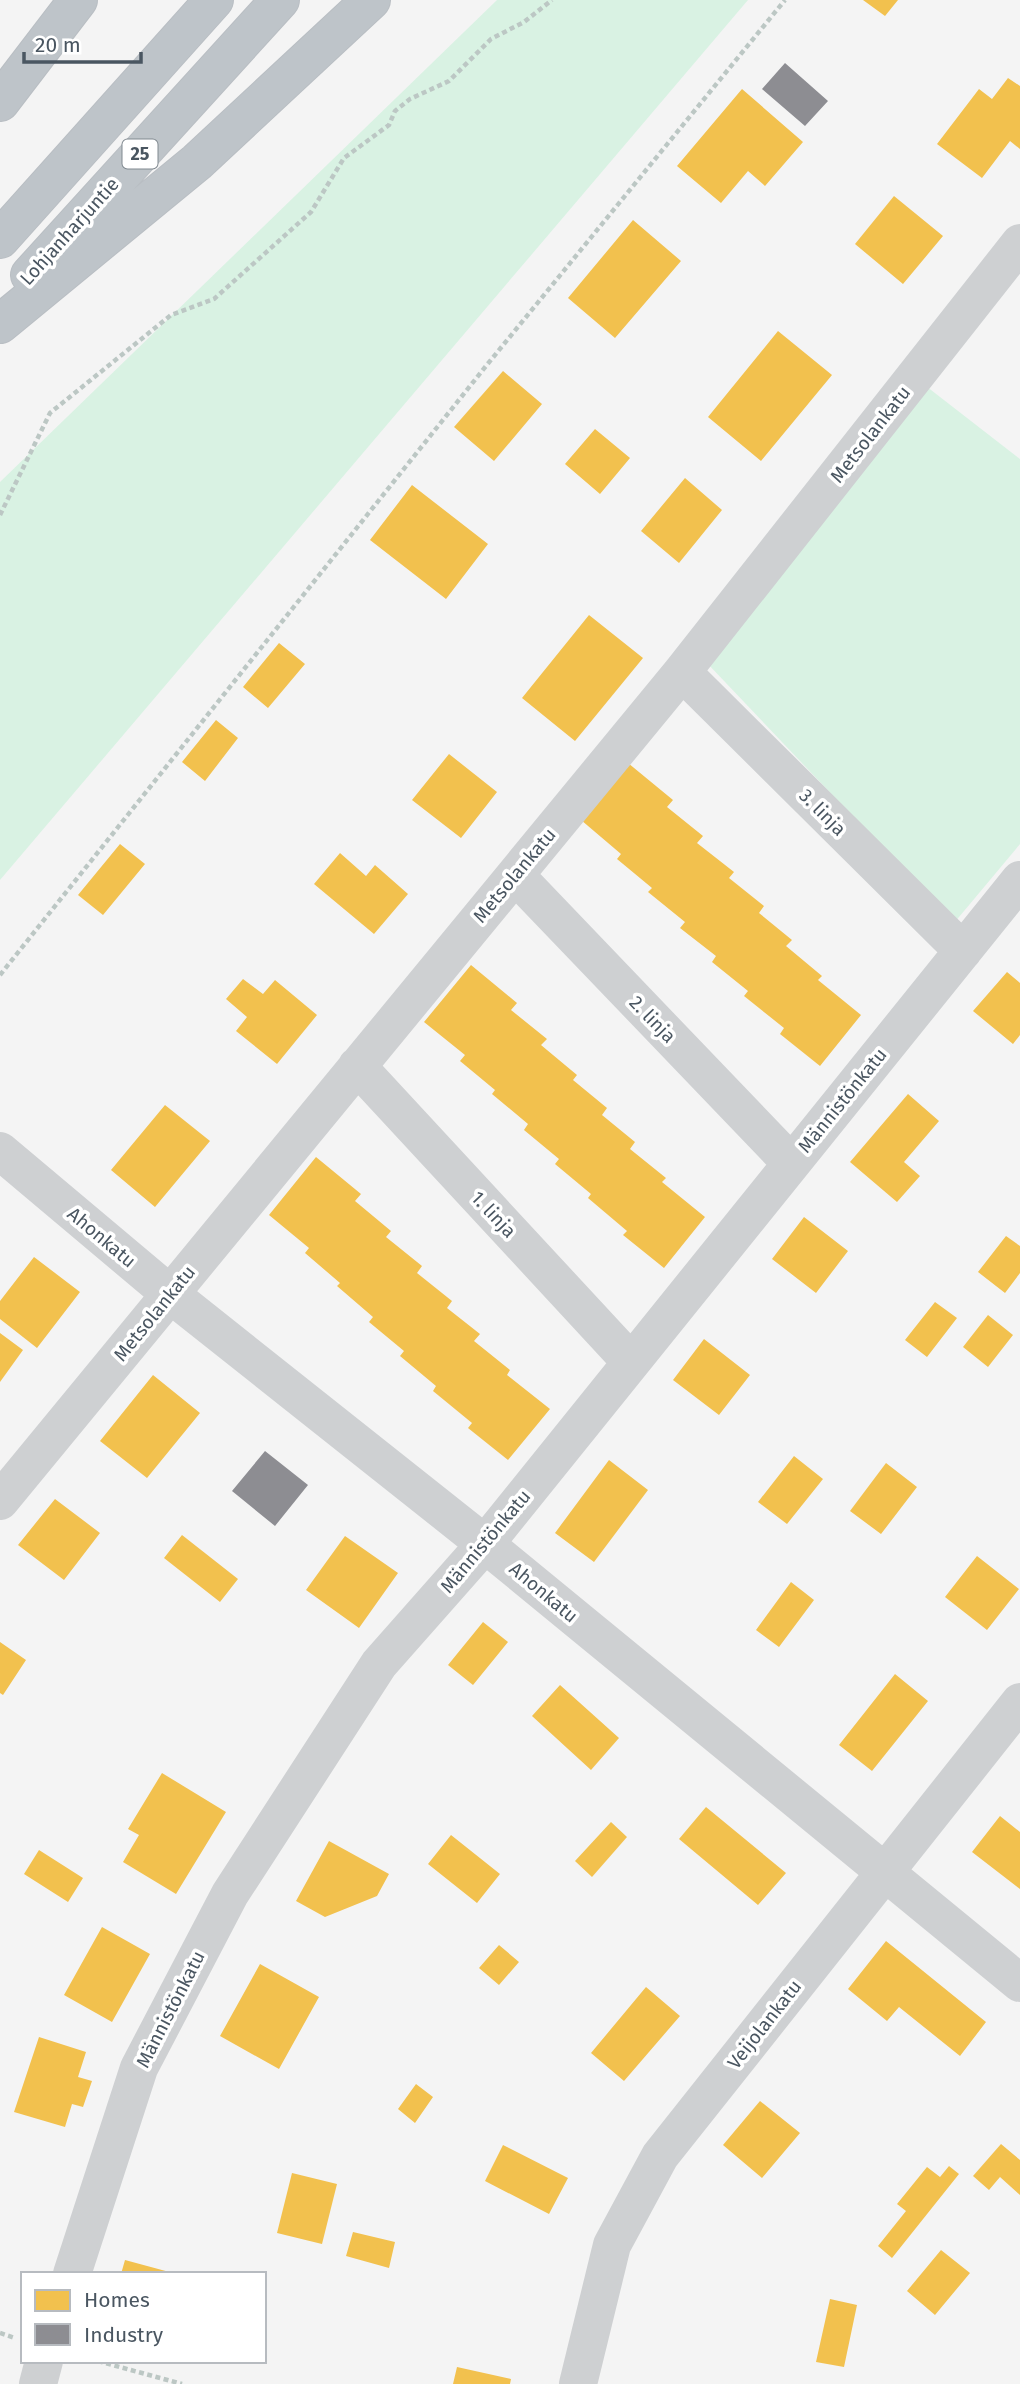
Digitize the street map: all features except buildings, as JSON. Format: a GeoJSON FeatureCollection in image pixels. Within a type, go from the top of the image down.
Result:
{"type":"FeatureCollection","features":[{"type":"Feature","properties":{"kind":"highway"},"geometry":{"type":"LineString","coordinates":[[0,102],[78,0]]}},
{"type":"Feature","properties":{"kind":"highway","name":"25"},"geometry":{"type":"LineString","coordinates":[[0,239],[214,0]]}},
{"type":"Feature","properties":{"kind":"highway","name":"Lohjanharjuntie"},"geometry":{"type":"LineString","coordinates":[[0,307],[280,0]]}},
{"type":"Feature","properties":{"kind":"highway"},"geometry":{"type":"LineString","coordinates":[[0,324],[197,162],[371,0]]}},
{"type":"Feature","properties":{"kind":"street","name":"Metsolankatu"},"geometry":{"type":"LineString","coordinates":[[0,1501],[682,672],[1020,243]]}},
{"type":"Feature","properties":{"kind":"street","name":"3. linja"},"geometry":{"type":"LineString","coordinates":[[682,672],[963,951]]}},
{"type":"Feature","properties":{"kind":"street","name":"2. linja"},"geometry":{"type":"LineString","coordinates":[[514,875],[791,1163]]}},
{"type":"Feature","properties":{"kind":"street","name":"Männistönkatu"},"geometry":{"type":"LineString","coordinates":[[73,2272],[139,2068],[230,1894],[379,1664],[485,1544],[1020,880]]}},
{"type":"Feature","properties":{"kind":"street","name":"1. linja"},"geometry":{"type":"LineString","coordinates":[[357,1066],[631,1362]]}},
{"type":"Feature","properties":{"kind":"street","name":"Ahonkatu"},"geometry":{"type":"LineString","coordinates":[[0,1151],[170,1294],[485,1544],[1020,1983]]}},
{"type":"Feature","properties":{"kind":"street","name":"Veijolankatu"},"geometry":{"type":"LineString","coordinates":[[578,2384],[612,2245],[660,2156],[1020,1702]]}},
{"type":"Feature","properties":{"kind":"street"},"geometry":{"type":"LineString","coordinates":[[38,2384],[43,2363]]}},
{"type":"Feature","properties":{"kind":"path"},"geometry":{"type":"LineString","coordinates":[[0,515],[50,413],[171,315],[214,299],[311,212],[344,158],[389,125],[395,111],[410,99],[449,82],[491,39],[524,22],[552,0]]}},
{"type":"Feature","properties":{"kind":"path"},"geometry":{"type":"LineString","coordinates":[[0,975],[486,366],[785,0]]}},
{"type":"Feature","properties":{"kind":"path"},"geometry":{"type":"LineString","coordinates":[[104,2363],[182,2384]]}},
{"type":"Feature","properties":{"kind":"green space"},"geometry":{"type":"Polygon","coordinates":[[[497,0],[748,0],[0,880],[0,482],[497,0]]]}},
{"type":"Feature","properties":{"kind":"green space"},"geometry":{"type":"Polygon","coordinates":[[[922,383],[1020,459],[1020,844],[954,923],[706,662],[922,383]]]}}]}
